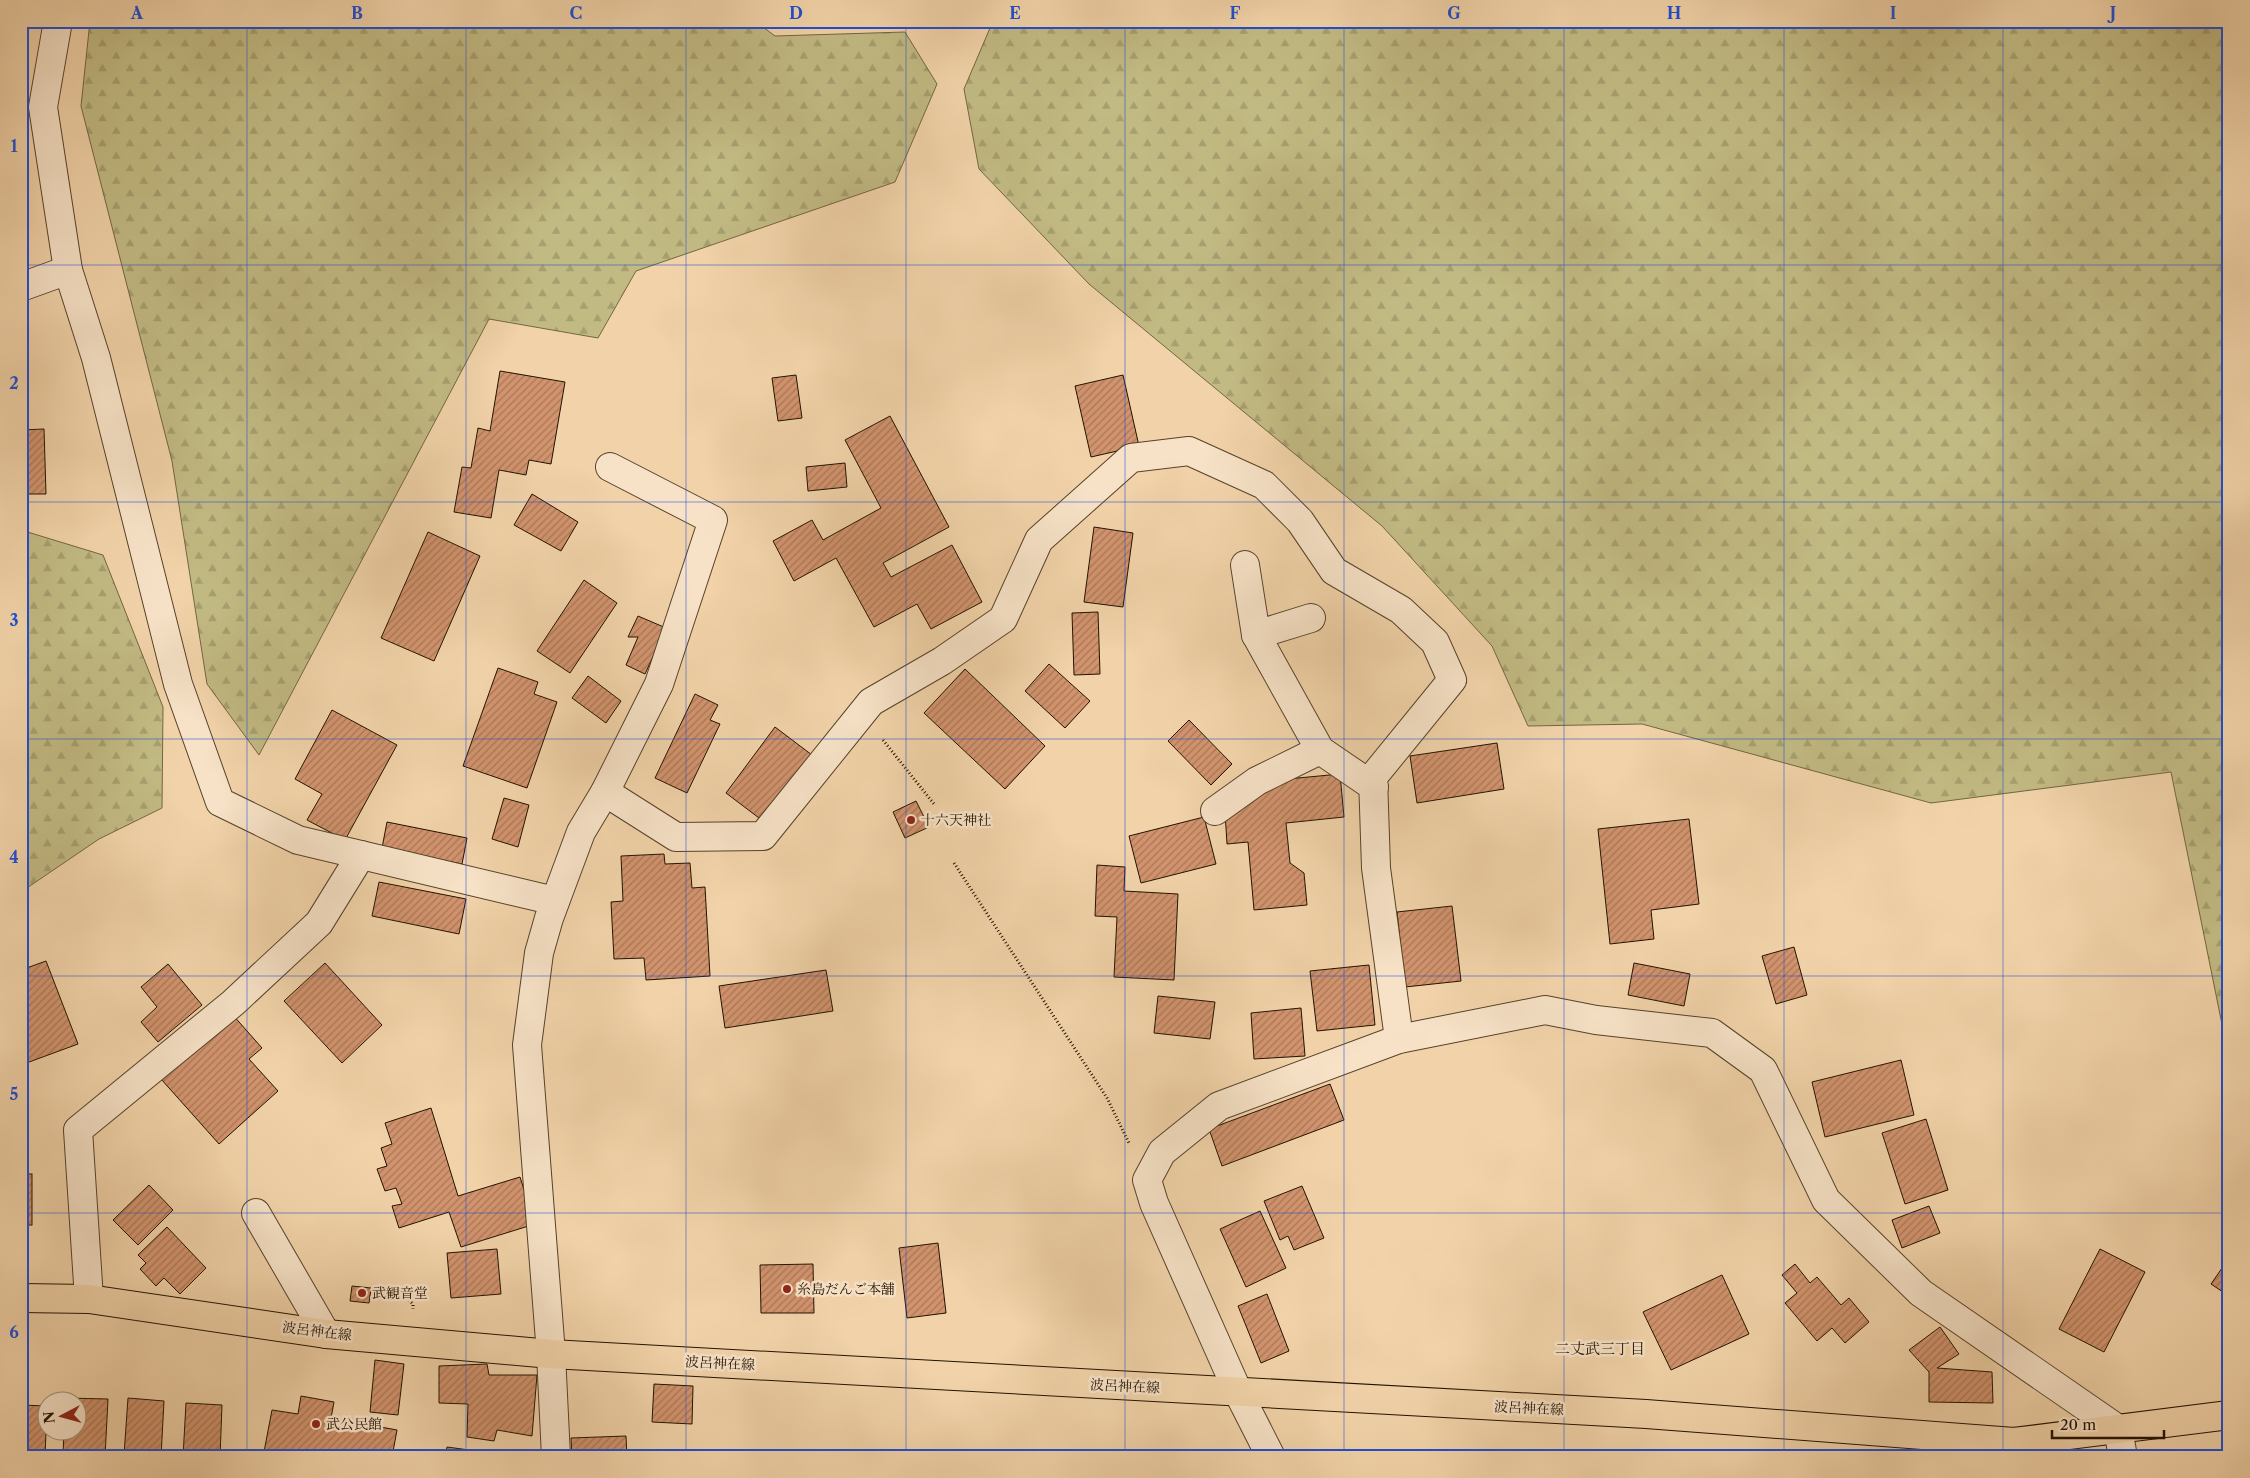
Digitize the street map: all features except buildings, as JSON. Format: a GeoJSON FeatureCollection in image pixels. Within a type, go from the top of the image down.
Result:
{"type":"FeatureCollection","features":[{"type":"Feature","properties":{"kind":"main road","name":"波呂神在線"},"geometry":{"type":"LineString","coordinates":[[21,1298],[89,1299],[326,1334],[552,1354],[1646,1414],[2014,1442],[2229,1415]]}},
{"type":"Feature","properties":{"kind":"street"},"geometry":{"type":"LineString","coordinates":[[58,21],[43,107],[68,270],[96,358],[178,684],[220,802],[298,840],[555,900]]}},
{"type":"Feature","properties":{"kind":"street"},"geometry":{"type":"LineString","coordinates":[[21,287],[68,270]]}},
{"type":"Feature","properties":{"kind":"street"},"geometry":{"type":"LineString","coordinates":[[605,792],[676,837],[763,836],[871,702],[942,661],[1003,619],[1039,540],[1131,458],[1189,451],[1264,485],[1300,521],[1334,571],[1401,610],[1435,642],[1452,680],[1373,777],[1376,868],[1399,1038]]}},
{"type":"Feature","properties":{"kind":"street"},"geometry":{"type":"LineString","coordinates":[[556,1457],[552,1354],[526,1045],[539,953],[555,900],[581,832],[605,792],[659,684],[713,520],[610,467]]}},
{"type":"Feature","properties":{"kind":"street"},"geometry":{"type":"LineString","coordinates":[[1245,566],[1256,635],[1320,750],[1374,787]]}},
{"type":"Feature","properties":{"kind":"street"},"geometry":{"type":"LineString","coordinates":[[1256,635],[1311,618]]}},
{"type":"Feature","properties":{"kind":"street"},"geometry":{"type":"LineString","coordinates":[[1215,811],[1256,781],[1320,750]]}},
{"type":"Feature","properties":{"kind":"street"},"geometry":{"type":"LineString","coordinates":[[89,1299],[78,1130],[233,1003],[319,923],[360,855]]}},
{"type":"Feature","properties":{"kind":"street"},"geometry":{"type":"LineString","coordinates":[[1271,1457],[1238,1392],[1154,1203],[1147,1180],[1162,1152],[1219,1106],[1399,1038],[1545,1010],[1596,1020],[1712,1033],[1763,1070],[1826,1200],[1921,1293],[2118,1429],[2123,1457]]}},
{"type":"Feature","properties":{"kind":"street"},"geometry":{"type":"LineString","coordinates":[[256,1213],[326,1334]]}},
{"type":"Feature","properties":{"kind":"path"},"geometry":{"type":"LineString","coordinates":[[862,714],[934,804]]}},
{"type":"Feature","properties":{"kind":"path"},"geometry":{"type":"LineString","coordinates":[[954,863],[1107,1098],[1147,1180]]}},
{"type":"Feature","properties":{"kind":"green space"},"geometry":{"type":"Polygon","coordinates":[[[90,21],[755,21],[775,36],[905,32],[937,84],[895,182],[636,271],[598,338],[489,319],[259,755],[207,684],[172,461],[81,106],[90,21]]]}},
{"type":"Feature","properties":{"kind":"green space"},"geometry":{"type":"Polygon","coordinates":[[[993,21],[2229,21],[2229,1059],[2171,772],[1931,803],[1642,724],[1528,726],[1492,646],[1382,526],[1089,284],[979,169],[964,89],[993,21]]]}},
{"type":"Feature","properties":{"kind":"green space"},"geometry":{"type":"Polygon","coordinates":[[[21,530],[103,555],[163,707],[162,808],[99,839],[21,892],[21,530]]]}},
{"type":"Feature","properties":{"kind":"place","name":"十六天神社"},"geometry":{"type":"Point","coordinates":[911,820]}},
{"type":"Feature","properties":{"kind":"place","name":"糸島だんご本舗"},"geometry":{"type":"Point","coordinates":[787,1289]}},
{"type":"Feature","properties":{"kind":"place","name":"武観音堂"},"geometry":{"type":"Point","coordinates":[362,1293]}},
{"type":"Feature","properties":{"kind":"place","name":"武公民館"},"geometry":{"type":"Point","coordinates":[316,1424]}},
{"type":"Feature","properties":{"kind":"district","name":"二丈武三丁目"},"geometry":{"type":"Point","coordinates":[1600,1349]}}]}
